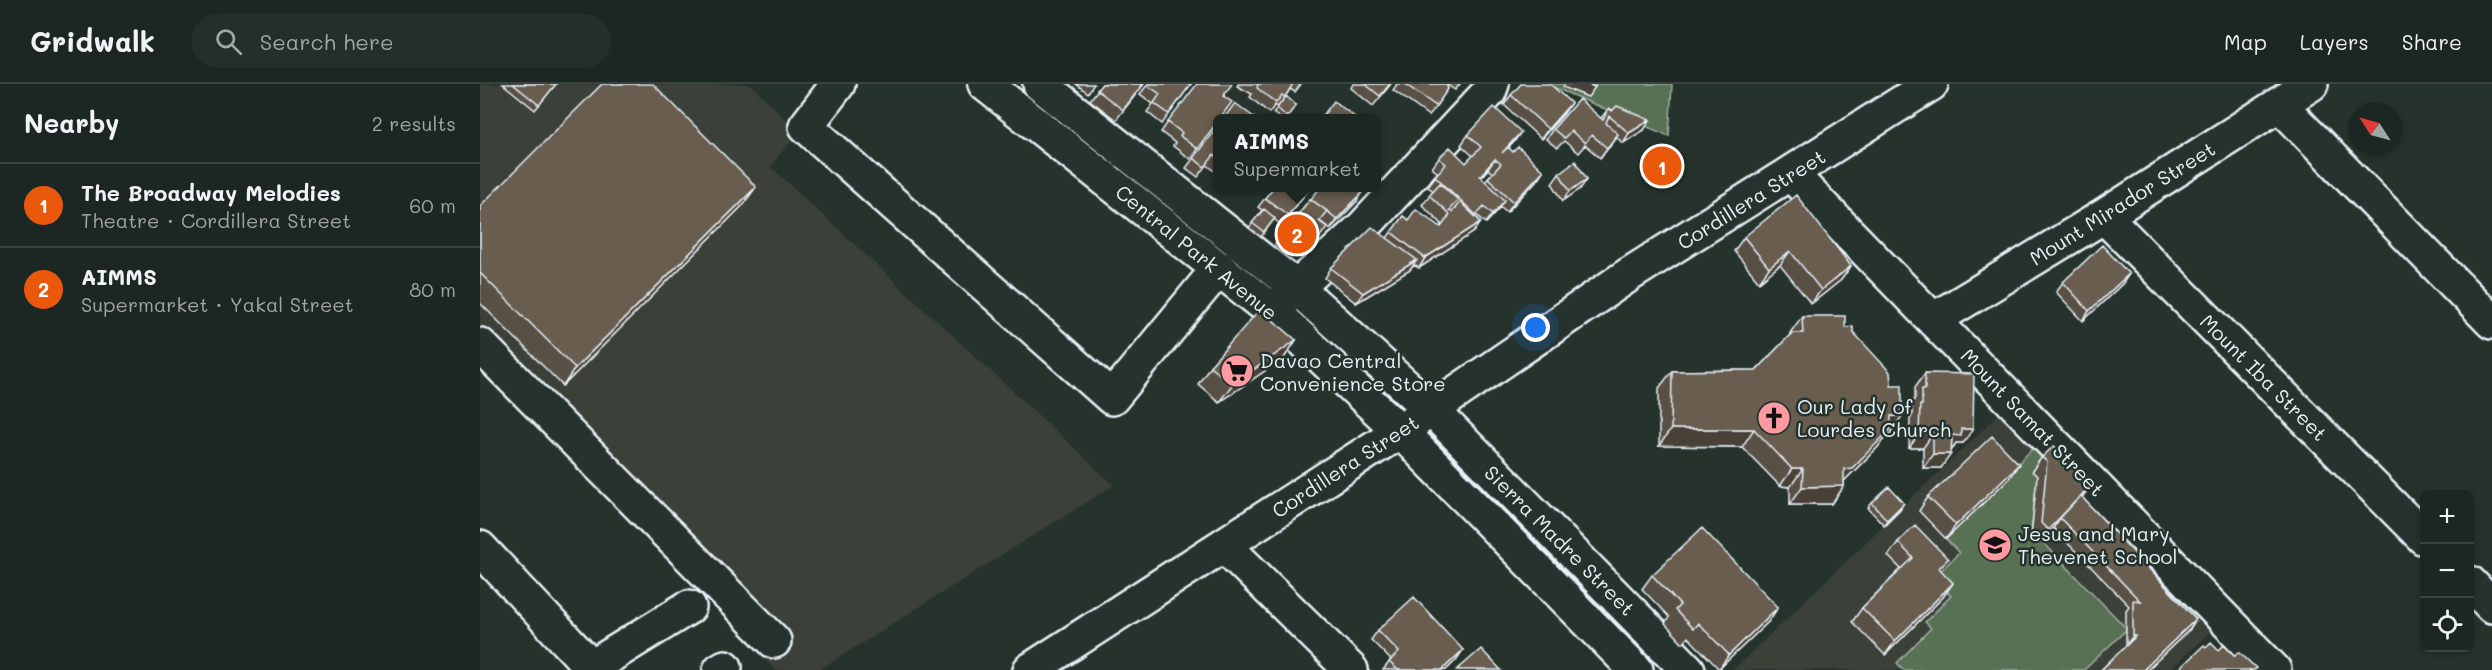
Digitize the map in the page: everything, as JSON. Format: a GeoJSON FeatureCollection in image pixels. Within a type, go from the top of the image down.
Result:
{"type":"FeatureCollection","features":[{"type":"Feature","properties":{"kind":"street"},"geometry":{"type":"LineString","coordinates":[[838,84],[806,126],[1112,398],[1219,268]]}},
{"type":"Feature","properties":{"kind":"street","name":"Central Park Avenue"},"geometry":{"type":"LineString","coordinates":[[986,84],[1271,310],[1400,431]]}},
{"type":"Feature","properties":{"kind":"street","name":"Central Park Avenue"},"geometry":{"type":"LineString","coordinates":[[1040,84],[1297,288],[1432,410]]}},
{"type":"Feature","properties":{"kind":"street"},"geometry":{"type":"LineString","coordinates":[[1271,310],[1362,228],[1489,92],[1492,84]]}},
{"type":"Feature","properties":{"kind":"street","name":"Cordillera Street"},"geometry":{"type":"LineString","coordinates":[[1030,670],[1432,410],[1630,274],[1931,84]]}},
{"type":"Feature","properties":{"kind":"street","name":"Mount Mirador Street"},"geometry":{"type":"LineString","coordinates":[[1933,320],[2104,216],[2311,84]]}},
{"type":"Feature","properties":{"kind":"street"},"geometry":{"type":"LineString","coordinates":[[2279,104],[2492,322]]}},
{"type":"Feature","properties":{"kind":"street","name":"Mount Samat Street"},"geometry":{"type":"LineString","coordinates":[[1791,174],[2274,670]]}},
{"type":"Feature","properties":{"kind":"street","name":"Mount Iba Street"},"geometry":{"type":"LineString","coordinates":[[2104,216],[2420,534]]}},
{"type":"Feature","properties":{"kind":"street"},"geometry":{"type":"LineString","coordinates":[[480,345],[774,641]]}},
{"type":"Feature","properties":{"kind":"street","name":"Sierra Madre Street"},"geometry":{"type":"LineString","coordinates":[[1432,410],[1688,670]]}},
{"type":"Feature","properties":{"kind":"street","name":"Sierra Madre Street"},"geometry":{"type":"LineString","coordinates":[[1400,431],[1636,670]]}},
{"type":"Feature","properties":{"kind":"street"},"geometry":{"type":"LineString","coordinates":[[1224,545],[1351,670]]}},
{"type":"Feature","properties":{"kind":"street"},"geometry":{"type":"LineString","coordinates":[[480,548],[589,669],[689,607]]}},
{"type":"Feature","properties":{"kind":"street"},"geometry":{"type":"LineString","coordinates":[[1566,599],[1594,574]]}},
{"type":"Feature","properties":{"kind":"street"},"geometry":{"type":"LineString","coordinates":[[2474,588],[2492,606]]}},
{"type":"Feature","properties":{"kind":"shaded area"},"geometry":{"type":"Polygon","coordinates":[[[480,84],[750,84],[799,132],[770,166],[1114,485],[819,670],[775,670],[480,367],[480,84]]]}},
{"type":"Feature","properties":{"kind":"shaded area","name":"Jesus and Mary Thevenet School"},"geometry":{"type":"Polygon","coordinates":[[[1999,414],[2211,631],[2170,670],[1733,670],[1999,414]]]}},
{"type":"Feature","properties":{"kind":"green space"},"geometry":{"type":"Polygon","coordinates":[[[1546,84],[1672,84],[1669,136],[1546,84]]]}},
{"type":"Feature","properties":{"kind":"green space"},"geometry":{"type":"Polygon","coordinates":[[[2033,448],[2044,460],[2032,471],[2037,476],[2031,537],[2038,543],[2041,540],[2127,629],[2084,670],[1904,670],[1897,663],[1931,628],[1925,622],[1951,596],[1933,578],[1959,553],[1946,539],[2033,448]]]}},
{"type":"Feature","properties":{"kind":"building"},"geometry":{"type":"Polygon","coordinates":[[[513,84],[556,84],[539,105],[513,84]]]}},
{"type":"Feature","properties":{"kind":"building"},"geometry":{"type":"Polygon","coordinates":[[[602,84],[653,84],[756,187],[575,368],[480,273],[480,206],[602,84]]]}},
{"type":"Feature","properties":{"kind":"building"},"geometry":{"type":"Polygon","coordinates":[[[1102,84],[1143,84],[1123,110],[1097,90],[1102,84]]]}},
{"type":"Feature","properties":{"kind":"building"},"geometry":{"type":"Polygon","coordinates":[[[1148,84],[1191,84],[1169,114],[1154,103],[1160,94],[1148,84]]]}},
{"type":"Feature","properties":{"kind":"building"},"geometry":{"type":"Polygon","coordinates":[[[1197,84],[1232,84],[1223,96],[1232,102],[1223,114],[1213,114],[1213,128],[1197,149],[1180,136],[1182,133],[1168,122],[1197,84]]]}},
{"type":"Feature","properties":{"kind":"building"},"geometry":{"type":"Polygon","coordinates":[[[1258,84],[1293,84],[1285,97],[1282,95],[1276,103],[1257,88],[1258,84]]]}},
{"type":"Feature","properties":{"kind":"building"},"geometry":{"type":"Polygon","coordinates":[[[1365,84],[1390,84],[1380,96],[1365,84]]]}},
{"type":"Feature","properties":{"kind":"building"},"geometry":{"type":"Polygon","coordinates":[[[1405,84],[1446,84],[1448,89],[1436,106],[1405,84]]]}},
{"type":"Feature","properties":{"kind":"building"},"geometry":{"type":"Polygon","coordinates":[[[1521,84],[1550,84],[1571,103],[1548,129],[1511,95],[1521,84]]]}},
{"type":"Feature","properties":{"kind":"building"},"geometry":{"type":"Polygon","coordinates":[[[1286,96],[1296,105],[1289,114],[1284,114],[1277,108],[1286,96]]]}},
{"type":"Feature","properties":{"kind":"building"},"geometry":{"type":"Polygon","coordinates":[[[1579,99],[1603,120],[1609,108],[1612,111],[1617,106],[1650,120],[1629,133],[1609,116],[1606,123],[1618,134],[1607,148],[1592,135],[1585,143],[1571,131],[1564,138],[1553,129],[1579,99]]]}},
{"type":"Feature","properties":{"kind":"building"},"geometry":{"type":"Polygon","coordinates":[[[1334,101],[1351,114],[1324,114],[1334,101]]]}},
{"type":"Feature","properties":{"kind":"building"},"geometry":{"type":"Polygon","coordinates":[[[1235,103],[1250,114],[1227,114],[1235,103]]]}},
{"type":"Feature","properties":{"kind":"building"},"geometry":{"type":"Polygon","coordinates":[[[1494,107],[1521,132],[1502,153],[1508,147],[1513,152],[1518,147],[1543,171],[1514,202],[1488,178],[1501,164],[1495,159],[1480,176],[1505,200],[1493,214],[1484,206],[1476,215],[1435,176],[1446,164],[1439,158],[1450,147],[1466,163],[1481,147],[1468,135],[1494,107]]]}},
{"type":"Feature","properties":{"kind":"building"},"geometry":{"type":"Polygon","coordinates":[[[1213,132],[1213,156],[1205,167],[1193,158],[1213,132]]]}},
{"type":"Feature","properties":{"kind":"building"},"geometry":{"type":"Polygon","coordinates":[[[1575,161],[1587,179],[1570,191],[1559,173],[1575,161]]]}},
{"type":"Feature","properties":{"kind":"building"},"geometry":{"type":"Polygon","coordinates":[[[1440,183],[1458,200],[1449,210],[1452,212],[1460,202],[1481,222],[1425,258],[1391,232],[1403,216],[1408,220],[1416,209],[1441,227],[1449,216],[1448,213],[1429,195],[1440,183]]]}},
{"type":"Feature","properties":{"kind":"building"},"geometry":{"type":"Polygon","coordinates":[[[1270,192],[1306,192],[1288,215],[1265,198],[1270,192]]]}},
{"type":"Feature","properties":{"kind":"building"},"geometry":{"type":"Polygon","coordinates":[[[1317,192],[1363,192],[1337,219],[1311,199],[1317,192]]]}},
{"type":"Feature","properties":{"kind":"building"},"geometry":{"type":"Polygon","coordinates":[[[1796,195],[1851,266],[1821,290],[1790,251],[1769,268],[1744,237],[1796,195]]]}},
{"type":"Feature","properties":{"kind":"building"},"geometry":{"type":"Polygon","coordinates":[[[1310,199],[1327,211],[1319,221],[1327,227],[1317,240],[1309,234],[1304,240],[1288,227],[1310,199]]]}},
{"type":"Feature","properties":{"kind":"building"},"geometry":{"type":"Polygon","coordinates":[[[1264,209],[1275,218],[1264,232],[1252,223],[1264,209]]]}},
{"type":"Feature","properties":{"kind":"building"},"geometry":{"type":"Polygon","coordinates":[[[1372,227],[1417,260],[1363,293],[1331,268],[1372,227]]]}},
{"type":"Feature","properties":{"kind":"building"},"geometry":{"type":"Polygon","coordinates":[[[2102,245],[2129,274],[2089,311],[2063,282],[2102,245]]]}},
{"type":"Feature","properties":{"kind":"building","name":"Davao Central Convenience Store"},"geometry":{"type":"Polygon","coordinates":[[[1260,309],[1296,340],[1232,385],[1210,366],[1260,309]]]}},
{"type":"Feature","properties":{"kind":"building","name":"Our Lady of Lourdes Church"},"geometry":{"type":"Polygon","coordinates":[[[1802,316],[1845,316],[1845,327],[1853,326],[1853,332],[1890,372],[1891,385],[1902,385],[1902,416],[1891,416],[1890,430],[1852,468],[1844,469],[1844,486],[1802,487],[1803,469],[1792,469],[1754,429],[1671,429],[1672,371],[1756,370],[1792,333],[1803,333],[1802,316]]]}},
{"type":"Feature","properties":{"kind":"building"},"geometry":{"type":"Polygon","coordinates":[[[1925,373],[1974,374],[1973,429],[1961,429],[1961,436],[1952,435],[1951,454],[1933,454],[1933,434],[1919,434],[1920,405],[1922,405],[1922,389],[1925,389],[1925,373]]]}},
{"type":"Feature","properties":{"kind":"building"},"geometry":{"type":"Polygon","coordinates":[[[1992,436],[2019,464],[1956,525],[1928,497],[1992,436]]]}},
{"type":"Feature","properties":{"kind":"building"},"geometry":{"type":"Polygon","coordinates":[[[2054,446],[2091,485],[2048,530],[2041,523],[2047,462],[2042,457],[2054,446]]]}},
{"type":"Feature","properties":{"kind":"building"},"geometry":{"type":"Polygon","coordinates":[[[1889,487],[1904,503],[1887,520],[1872,503],[1889,487]]]}},
{"type":"Feature","properties":{"kind":"building"},"geometry":{"type":"Polygon","coordinates":[[[2081,496],[2196,619],[2143,670],[2101,670],[2136,636],[2133,636],[2133,600],[2140,601],[2060,518],[2081,496]]]}},
{"type":"Feature","properties":{"kind":"building"},"geometry":{"type":"Polygon","coordinates":[[[1915,525],[1948,559],[1939,568],[1953,583],[1895,641],[1862,608],[1913,558],[1898,542],[1915,525]]]}},
{"type":"Feature","properties":{"kind":"building"},"geometry":{"type":"Polygon","coordinates":[[[1702,528],[1778,607],[1729,655],[1698,623],[1693,629],[1675,610],[1680,605],[1652,575],[1702,528]]]}},
{"type":"Feature","properties":{"kind":"building"},"geometry":{"type":"Polygon","coordinates":[[[1414,597],[1463,650],[1442,670],[1398,670],[1389,662],[1399,652],[1378,630],[1414,597]]]}},
{"type":"Feature","properties":{"kind":"building"},"geometry":{"type":"Polygon","coordinates":[[[2211,642],[2219,650],[2224,645],[2235,656],[2239,652],[2256,668],[2254,670],[2178,670],[2204,645],[2206,647],[2211,642]]]}},
{"type":"Feature","properties":{"kind":"building"},"geometry":{"type":"Polygon","coordinates":[[[1481,649],[1501,670],[1457,670],[1481,649]]]}},
{"type":"Feature","properties":{"kind":"place","name":"The Broadway Melodies"},"geometry":{"type":"Point","coordinates":[1662,166]}},
{"type":"Feature","properties":{"kind":"place","name":"AIMMS"},"geometry":{"type":"Point","coordinates":[1297,234]}},
{"type":"Feature","properties":{"kind":"place","name":"Davao Central Convenience Store"},"geometry":{"type":"Point","coordinates":[1237,371]}},
{"type":"Feature","properties":{"kind":"place","name":"Our Lady of Lourdes Church"},"geometry":{"type":"Point","coordinates":[1774,418]}},
{"type":"Feature","properties":{"kind":"place","name":"Jesus and Mary Thevenet School"},"geometry":{"type":"Point","coordinates":[1995,545]}}]}
